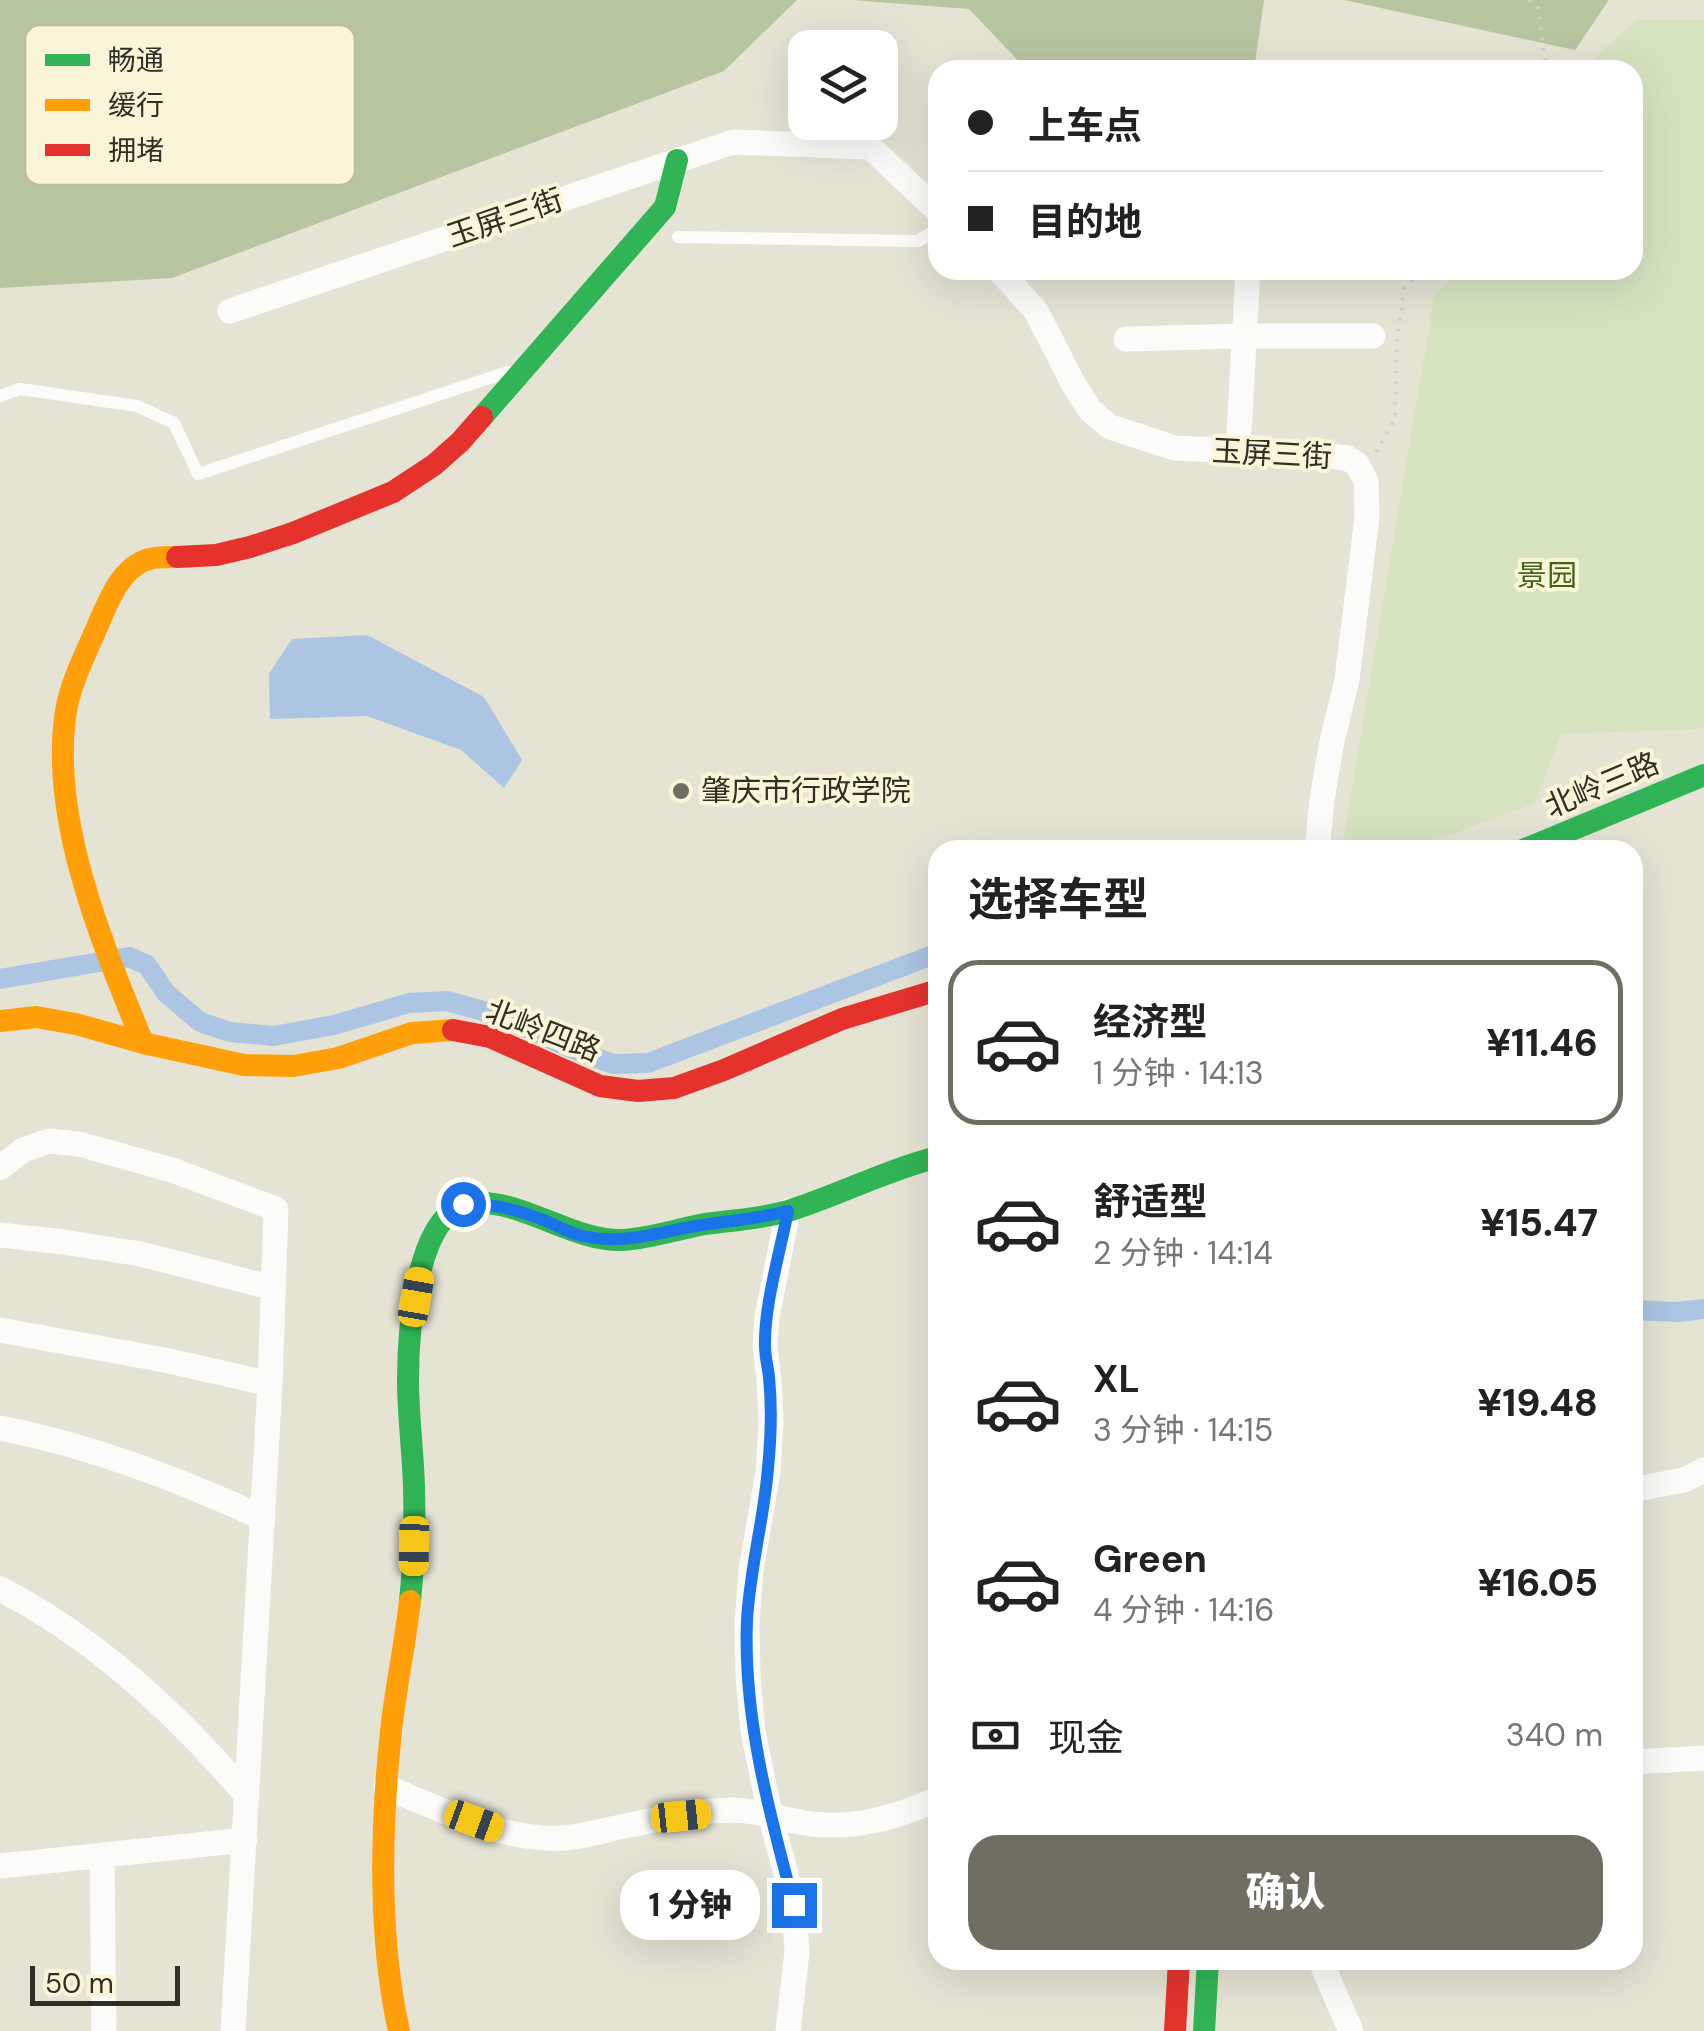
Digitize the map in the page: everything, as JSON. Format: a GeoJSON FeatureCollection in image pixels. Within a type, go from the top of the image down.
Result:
{"type":"FeatureCollection","features":[{"type":"Feature","properties":{"kind":"street","name":"玉屏三街"},"geometry":{"type":"LineString","coordinates":[[230,311],[733,142],[870,147],[928,202]]}},
{"type":"Feature","properties":{"kind":"street"},"geometry":{"type":"LineString","coordinates":[[143,1043],[102,941],[68,816],[62,750],[66,707],[113,590],[131,569],[150,558],[216,555],[250,547],[392,492],[434,465],[460,442],[665,206],[677,160]]}},
{"type":"Feature","properties":{"kind":"street","name":"玉屏三街"},"geometry":{"type":"LineString","coordinates":[[1008,280],[1036,310],[1090,410],[1110,427],[1175,448],[1347,458],[1357,464],[1366,481],[1367,517],[1347,680],[1332,742],[1318,840]]}},
{"type":"Feature","properties":{"kind":"street"},"geometry":{"type":"LineString","coordinates":[[1238,451],[1247,280]]}},
{"type":"Feature","properties":{"kind":"street"},"geometry":{"type":"LineString","coordinates":[[1126,339],[1373,336]]}},
{"type":"Feature","properties":{"kind":"street","name":"北岭三路"},"geometry":{"type":"LineString","coordinates":[[1547,840],[1704,775]]}},
{"type":"Feature","properties":{"kind":"street","name":"北岭三路"},"geometry":{"type":"LineString","coordinates":[[1600,840],[1704,794]]}},
{"type":"Feature","properties":{"kind":"street","name":"北岭四路"},"geometry":{"type":"LineString","coordinates":[[0,1021],[36,1017],[244,1065],[294,1066],[338,1058],[412,1033],[454,1030],[490,1038],[600,1086],[638,1091],[674,1088],[842,1019],[928,993]]}},
{"type":"Feature","properties":{"kind":"street"},"geometry":{"type":"LineString","coordinates":[[0,1168],[23,1150],[49,1141],[79,1144],[172,1170],[276,1209],[263,1518],[233,2031]]}},
{"type":"Feature","properties":{"kind":"street"},"geometry":{"type":"LineString","coordinates":[[400,2031],[386,1965],[386,1787],[413,1568],[410,1334],[423,1260],[435,1230],[447,1213],[463,1204],[484,1203],[510,1208],[577,1235],[632,1240],[788,1211],[928,1161]]}},
{"type":"Feature","properties":{"kind":"street"},"geometry":{"type":"LineString","coordinates":[[788,1211],[767,1317],[768,1472],[751,1570],[747,1622],[753,1730],[794,1905],[797,1952],[788,2031]]}},
{"type":"Feature","properties":{"kind":"street"},"geometry":{"type":"LineString","coordinates":[[0,1236],[141,1254],[274,1288]]}},
{"type":"Feature","properties":{"kind":"street"},"geometry":{"type":"LineString","coordinates":[[0,1330],[270,1384]]}},
{"type":"Feature","properties":{"kind":"street"},"geometry":{"type":"LineString","coordinates":[[0,1428],[118,1458],[263,1518]]}},
{"type":"Feature","properties":{"kind":"street"},"geometry":{"type":"LineString","coordinates":[[1643,1488],[1684,1480],[1704,1470]]}},
{"type":"Feature","properties":{"kind":"street"},"geometry":{"type":"LineString","coordinates":[[0,1589],[88,1644],[209,1752],[247,1796]]}},
{"type":"Feature","properties":{"kind":"street"},"geometry":{"type":"LineString","coordinates":[[1643,1761],[1704,1758]]}},
{"type":"Feature","properties":{"kind":"street"},"geometry":{"type":"LineString","coordinates":[[386,1787],[498,1830],[560,1838],[734,1810],[809,1824],[872,1823],[928,1803]]}},
{"type":"Feature","properties":{"kind":"street"},"geometry":{"type":"LineString","coordinates":[[0,1866],[245,1840]]}},
{"type":"Feature","properties":{"kind":"street"},"geometry":{"type":"LineString","coordinates":[[102,1855],[104,2031]]}},
{"type":"Feature","properties":{"kind":"street"},"geometry":{"type":"LineString","coordinates":[[1175,2031],[1178,1970]]}},
{"type":"Feature","properties":{"kind":"street"},"geometry":{"type":"LineString","coordinates":[[1204,2031],[1207,1970]]}},
{"type":"Feature","properties":{"kind":"street"},"geometry":{"type":"LineString","coordinates":[[1325,1970],[1352,2031]]}},
{"type":"Feature","properties":{"kind":"lane"},"geometry":{"type":"LineString","coordinates":[[678,238],[918,242],[928,236]]}},
{"type":"Feature","properties":{"kind":"lane"},"geometry":{"type":"LineString","coordinates":[[0,396],[20,389],[137,406],[174,423],[198,474],[526,366]]}},
{"type":"Feature","properties":{"kind":"path"},"geometry":{"type":"LineString","coordinates":[[1529,0],[1538,8],[1545,60]]}},
{"type":"Feature","properties":{"kind":"path"},"geometry":{"type":"LineString","coordinates":[[1369,463],[1396,419],[1397,340],[1404,289],[1413,280]]}},
{"type":"Feature","properties":{"kind":"green space"},"geometry":{"type":"Polygon","coordinates":[[[0,0],[797,0],[724,71],[172,278],[0,288],[0,0]]]}},
{"type":"Feature","properties":{"kind":"green space"},"geometry":{"type":"Polygon","coordinates":[[[851,0],[1264,0],[1255,60],[1017,60],[969,9],[851,0]]]}},
{"type":"Feature","properties":{"kind":"green space"},"geometry":{"type":"Polygon","coordinates":[[[1344,0],[1609,0],[1575,50],[1344,0]]]}},
{"type":"Feature","properties":{"kind":"green space","name":"景园"},"geometry":{"type":"Polygon","coordinates":[[[1636,20],[1704,20],[1704,726],[1561,734],[1535,803],[1436,840],[1344,840],[1435,294],[1450,280],[1643,280],[1643,60],[1593,60],[1636,20]]]}},
{"type":"Feature","properties":{"kind":"water"},"geometry":{"type":"Polygon","coordinates":[[[367,635],[484,697],[522,760],[504,788],[461,750],[367,716],[270,719],[269,674],[292,639],[367,635]]]}},
{"type":"Feature","properties":{"kind":"waterway"},"geometry":{"type":"LineString","coordinates":[[0,979],[129,957],[147,965],[166,993],[200,1022],[230,1032],[274,1036],[334,1025],[409,1003],[447,1001],[498,1015],[613,1064],[648,1063],[928,957]]}},
{"type":"Feature","properties":{"kind":"waterway"},"geometry":{"type":"LineString","coordinates":[[1643,1310],[1704,1309]]}},
{"type":"Feature","properties":{"kind":"traffic: fast"},"geometry":{"type":"LineString","coordinates":[[482,417],[665,207],[677,160]]}},
{"type":"Feature","properties":{"kind":"traffic: fast"},"geometry":{"type":"LineString","coordinates":[[1547,840],[1704,775]]}},
{"type":"Feature","properties":{"kind":"traffic: fast"},"geometry":{"type":"LineString","coordinates":[[410,1601],[414,1516],[408,1393],[410,1336],[426,1252],[451,1212],[469,1204],[488,1203],[603,1239],[633,1239],[788,1211],[928,1160]]}},
{"type":"Feature","properties":{"kind":"traffic: fast"},"geometry":{"type":"LineString","coordinates":[[1204,2031],[1207,1970]]}},
{"type":"Feature","properties":{"kind":"traffic: slow"},"geometry":{"type":"LineString","coordinates":[[143,1043],[83,881],[65,795],[63,752],[71,690],[112,594],[125,575],[143,561],[177,557]]}},
{"type":"Feature","properties":{"kind":"traffic: slow"},"geometry":{"type":"LineString","coordinates":[[0,1021],[36,1017],[244,1065],[294,1066],[338,1058],[412,1033],[453,1030]]}},
{"type":"Feature","properties":{"kind":"traffic: slow"},"geometry":{"type":"LineString","coordinates":[[399,2031],[387,1958],[384,1843],[391,1731],[410,1601]]}},
{"type":"Feature","properties":{"kind":"traffic: jam"},"geometry":{"type":"LineString","coordinates":[[177,557],[216,555],[250,547],[393,492],[434,465],[482,417]]}},
{"type":"Feature","properties":{"kind":"traffic: jam"},"geometry":{"type":"LineString","coordinates":[[453,1030],[490,1037],[600,1086],[638,1091],[674,1088],[842,1019],[928,993]]}},
{"type":"Feature","properties":{"kind":"traffic: jam"},"geometry":{"type":"LineString","coordinates":[[1175,2031],[1178,1970]]}},
{"type":"Feature","properties":{"kind":"place","name":"肇庆市行政学院"},"geometry":{"type":"Point","coordinates":[681,791]}},
{"type":"Feature","properties":{"kind":"route"},"geometry":{"type":"LineString","coordinates":[[463,1204],[510,1208],[577,1235],[606,1240],[632,1240],[788,1211],[767,1317],[768,1472],[751,1570],[747,1622],[753,1730],[794,1905]]}}]}
